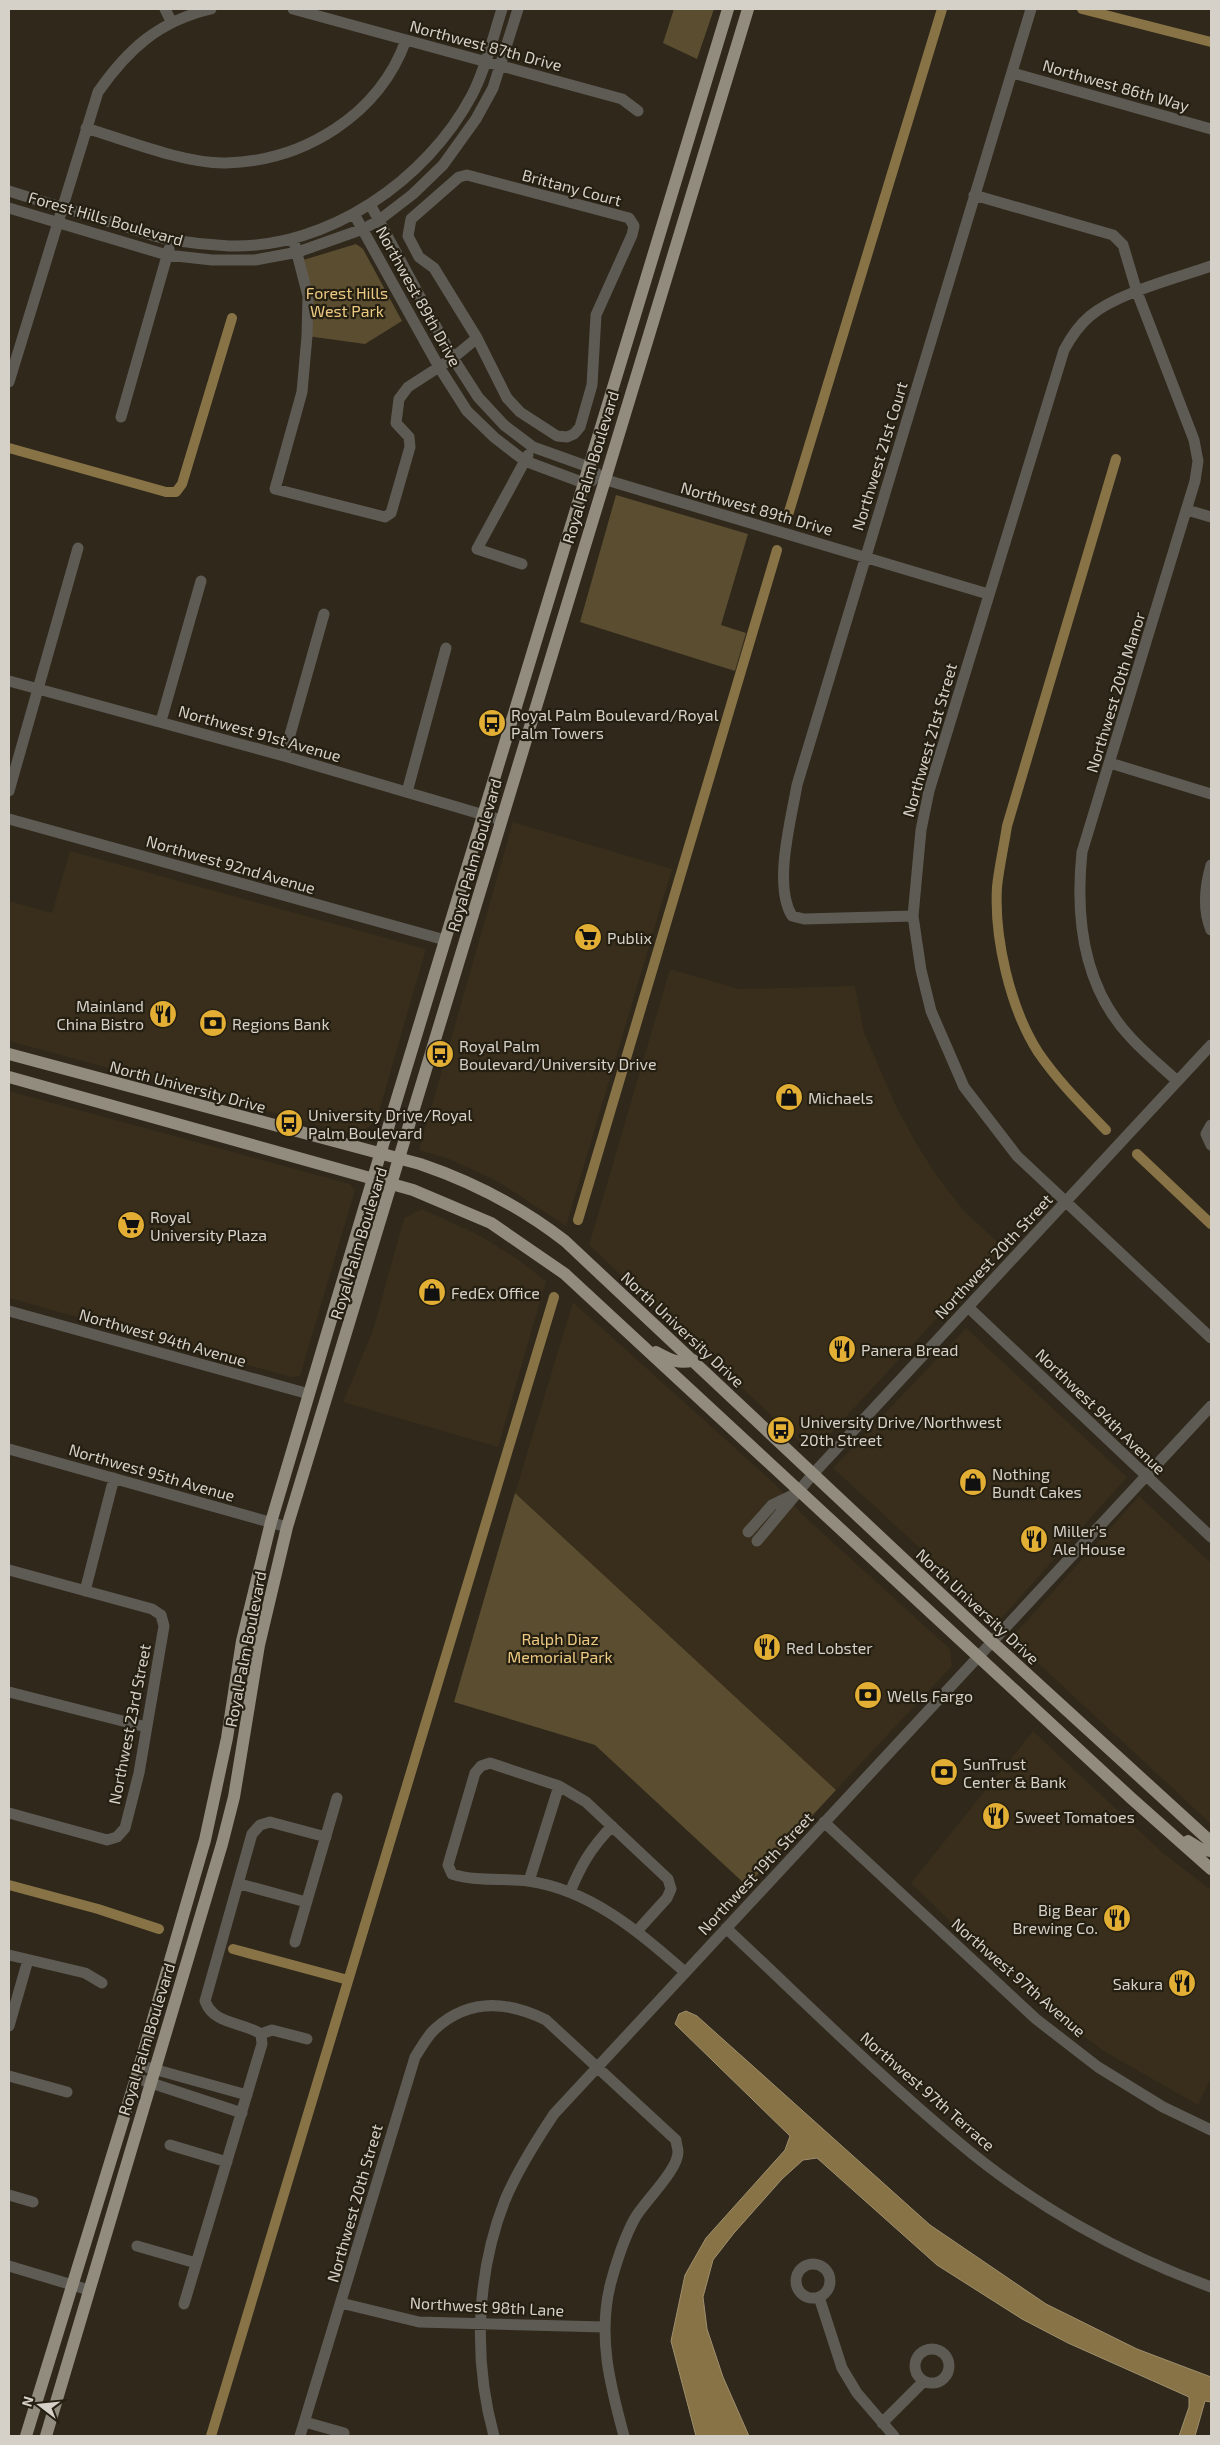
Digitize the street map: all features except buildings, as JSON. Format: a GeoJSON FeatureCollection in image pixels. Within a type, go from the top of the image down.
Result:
{"type":"FeatureCollection","features":[{"type":"Feature","properties":{"kind":"main road"},"geometry":{"type":"LineString","coordinates":[[729,9],[730,23],[737,44]]}},
{"type":"Feature","properties":{"kind":"main road","name":"Royal Palm Boulevard"},"geometry":{"type":"LineString","coordinates":[[26,2436],[140,2065],[217,1794],[242,1641],[271,1522],[380,1154],[729,9]]}},
{"type":"Feature","properties":{"kind":"main road","name":"Royal Palm Boulevard"},"geometry":{"type":"LineString","coordinates":[[46,2436],[201,1916],[234,1797],[259,1644],[288,1526],[393,1184],[603,479],[748,9]]}},
{"type":"Feature","properties":{"kind":"main road","name":"North University Drive"},"geometry":{"type":"LineString","coordinates":[[9,1054],[400,1159],[476,1185],[521,1210],[551,1230],[693,1360],[992,1642],[1211,1842]]}},
{"type":"Feature","properties":{"kind":"main road"},"geometry":{"type":"LineString","coordinates":[[9,1077],[393,1184],[460,1208],[513,1237],[565,1274],[1164,1828],[1210,1867]]}},
{"type":"Feature","properties":{"kind":"main road"},"geometry":{"type":"LineString","coordinates":[[324,1343],[327,1348],[333,1382]]}},
{"type":"Feature","properties":{"kind":"main road"},"geometry":{"type":"LineString","coordinates":[[644,1347],[676,1362],[685,1363],[693,1360]]}},
{"type":"Feature","properties":{"kind":"main road"},"geometry":{"type":"LineString","coordinates":[[1164,1828],[1201,1849],[1211,1851]]}},
{"type":"Feature","properties":{"kind":"street"},"geometry":{"type":"LineString","coordinates":[[164,9],[171,21]]}},
{"type":"Feature","properties":{"kind":"street"},"geometry":{"type":"LineString","coordinates":[[9,382],[61,207],[98,92],[116,66],[142,42],[171,21],[211,9]]}},
{"type":"Feature","properties":{"kind":"street","name":"Northwest 87th Drive"},"geometry":{"type":"LineString","coordinates":[[293,9],[486,60],[622,99],[638,111]]}},
{"type":"Feature","properties":{"kind":"street","name":"Forest Hills Boulevard"},"geometry":{"type":"LineString","coordinates":[[9,191],[170,240],[230,246],[293,238],[354,214],[402,180],[430,153],[453,125],[472,94],[486,60],[502,9]]}},
{"type":"Feature","properties":{"kind":"street","name":"Forest Hills Boulevard"},"geometry":{"type":"LineString","coordinates":[[9,208],[168,256],[212,260],[255,260],[298,252],[363,229],[413,194],[443,164],[476,119],[501,65],[518,9]]}},
{"type":"Feature","properties":{"kind":"street","name":"Northwest 21st Court"},"geometry":{"type":"LineString","coordinates":[[913,916],[804,919],[792,916],[787,907],[784,891],[786,849],[796,785],[1031,9]]}},
{"type":"Feature","properties":{"kind":"street"},"geometry":{"type":"LineString","coordinates":[[86,128],[186,157],[224,163],[264,158],[298,149],[330,134],[355,114],[379,90],[399,61],[406,40]]}},
{"type":"Feature","properties":{"kind":"street","name":"Northwest 86th Way"},"geometry":{"type":"LineString","coordinates":[[1013,73],[1211,129]]}},
{"type":"Feature","properties":{"kind":"street","name":"Brittany Court"},"geometry":{"type":"LineString","coordinates":[[467,176],[629,218],[634,226],[632,235],[596,315],[592,385],[580,427],[574,434],[567,437],[557,436],[520,412],[507,398],[477,338],[434,268],[419,257],[408,236],[411,219],[459,177],[467,176]]}},
{"type":"Feature","properties":{"kind":"street","name":"Northwest 20th Manor"},"geometry":{"type":"LineString","coordinates":[[974,195],[1113,235],[1122,245],[1137,292],[1194,440],[1198,461],[1187,510],[1082,852],[1078,888],[1080,922],[1085,951],[1094,980],[1108,1009],[1131,1038],[1177,1081]]}},
{"type":"Feature","properties":{"kind":"street","name":"Northwest 89th Drive"},"geometry":{"type":"LineString","coordinates":[[370,204],[453,358],[478,397],[504,425],[533,447],[589,467],[603,479],[988,594]]}},
{"type":"Feature","properties":{"kind":"street","name":"Northwest 89th Drive"},"geometry":{"type":"LineString","coordinates":[[354,214],[439,367],[467,411],[495,438],[525,461],[584,483],[603,479]]}},
{"type":"Feature","properties":{"kind":"street"},"geometry":{"type":"LineString","coordinates":[[293,238],[308,296],[302,392],[275,490],[385,517],[391,513],[410,447],[409,438],[396,423],[398,398],[408,387],[453,358],[477,338]]}},
{"type":"Feature","properties":{"kind":"street"},"geometry":{"type":"LineString","coordinates":[[121,417],[168,256],[170,240]]}},
{"type":"Feature","properties":{"kind":"street","name":"Northwest 21st Street"},"geometry":{"type":"LineString","coordinates":[[1211,266],[1113,301],[1091,315],[1075,330],[1064,350],[929,791],[920,830],[913,916],[920,970],[931,1011],[964,1087],[1017,1156],[1211,1338]]}},
{"type":"Feature","properties":{"kind":"street"},"geometry":{"type":"LineString","coordinates":[[522,564],[477,549],[533,447]]}},
{"type":"Feature","properties":{"kind":"street"},"geometry":{"type":"LineString","coordinates":[[1187,510],[1211,517]]}},
{"type":"Feature","properties":{"kind":"street"},"geometry":{"type":"LineString","coordinates":[[9,791],[78,548]]}},
{"type":"Feature","properties":{"kind":"street"},"geometry":{"type":"LineString","coordinates":[[161,722],[201,582]]}},
{"type":"Feature","properties":{"kind":"street"},"geometry":{"type":"LineString","coordinates":[[284,756],[324,614]]}},
{"type":"Feature","properties":{"kind":"street"},"geometry":{"type":"LineString","coordinates":[[407,792],[446,648]]}},
{"type":"Feature","properties":{"kind":"street","name":"Northwest 91st Avenue"},"geometry":{"type":"LineString","coordinates":[[9,681],[284,756],[501,820]]}},
{"type":"Feature","properties":{"kind":"street"},"geometry":{"type":"LineString","coordinates":[[1110,763],[1211,794]]}},
{"type":"Feature","properties":{"kind":"street","name":"Northwest 92nd Avenue"},"geometry":{"type":"LineString","coordinates":[[9,819],[445,940]]}},
{"type":"Feature","properties":{"kind":"street"},"geometry":{"type":"LineString","coordinates":[[1211,865],[1207,878],[1205,903],[1211,930]]}},
{"type":"Feature","properties":{"kind":"street","name":"Northwest 20th Street"},"geometry":{"type":"LineString","coordinates":[[757,1541],[801,1491],[813,1474],[1211,1045]]}},
{"type":"Feature","properties":{"kind":"street"},"geometry":{"type":"LineString","coordinates":[[1211,1124],[1206,1134],[1211,1145]]}},
{"type":"Feature","properties":{"kind":"street","name":"Northwest 94th Avenue"},"geometry":{"type":"LineString","coordinates":[[968,1307],[1211,1537]]}},
{"type":"Feature","properties":{"kind":"street","name":"Northwest 94th Avenue"},"geometry":{"type":"LineString","coordinates":[[9,1310],[309,1394]]}},
{"type":"Feature","properties":{"kind":"street","name":"Northwest 19th Street"},"geometry":{"type":"LineString","coordinates":[[494,2436],[482,2369],[481,2324],[485,2281],[493,2236],[506,2200],[526,2157],[554,2114],[1211,1406]]}},
{"type":"Feature","properties":{"kind":"street","name":"Northwest 95th Avenue"},"geometry":{"type":"LineString","coordinates":[[9,1449],[288,1526]]}},
{"type":"Feature","properties":{"kind":"street"},"geometry":{"type":"LineString","coordinates":[[9,1570],[85,1591],[114,1478]]}},
{"type":"Feature","properties":{"kind":"street","name":"Northwest 20th Street"},"geometry":{"type":"LineString","coordinates":[[748,1532],[772,1505],[801,1491]]}},
{"type":"Feature","properties":{"kind":"street","name":"Northwest 23rd Street"},"geometry":{"type":"LineString","coordinates":[[9,1813],[107,1840],[117,1837],[125,1828],[140,1773],[164,1626],[161,1615],[152,1610],[85,1591]]}},
{"type":"Feature","properties":{"kind":"street"},"geometry":{"type":"LineString","coordinates":[[9,1692],[146,1727]]}},
{"type":"Feature","properties":{"kind":"street"},"geometry":{"type":"LineString","coordinates":[[637,1931],[667,1898],[671,1889],[668,1879],[586,1802],[559,1786],[490,1763],[481,1766],[475,1773],[448,1865],[452,1874],[464,1878],[529,1881],[570,1892],[604,1908],[637,1931],[685,1972]]}},
{"type":"Feature","properties":{"kind":"street"},"geometry":{"type":"LineString","coordinates":[[529,1881],[559,1786]]}},
{"type":"Feature","properties":{"kind":"street"},"geometry":{"type":"LineString","coordinates":[[295,1942],[337,1798]]}},
{"type":"Feature","properties":{"kind":"street"},"geometry":{"type":"LineString","coordinates":[[261,2034],[251,2028],[219,2018],[209,2011],[205,2001],[240,1884],[252,1834],[260,1825],[270,1822],[326,1836]]}},
{"type":"Feature","properties":{"kind":"street","name":"Northwest 97th Avenue"},"geometry":{"type":"LineString","coordinates":[[824,1822],[1036,2019],[1098,2067],[1163,2107],[1211,2130]]}},
{"type":"Feature","properties":{"kind":"street"},"geometry":{"type":"LineString","coordinates":[[570,1892],[582,1863],[593,1846],[612,1826]]}},
{"type":"Feature","properties":{"kind":"street"},"geometry":{"type":"LineString","coordinates":[[240,1884],[306,1902]]}},
{"type":"Feature","properties":{"kind":"street","name":"Northwest 97th Terrace"},"geometry":{"type":"LineString","coordinates":[[726,1928],[957,2142],[1024,2191],[1092,2234],[1176,2274],[1211,2287]]}},
{"type":"Feature","properties":{"kind":"street"},"geometry":{"type":"LineString","coordinates":[[9,1955],[85,1973],[102,1983]]}},
{"type":"Feature","properties":{"kind":"street"},"geometry":{"type":"LineString","coordinates":[[9,2026],[28,1960]]}},
{"type":"Feature","properties":{"kind":"street","name":"Northwest 20th Street"},"geometry":{"type":"LineString","coordinates":[[300,2436],[415,2057],[434,2029],[455,2014],[476,2006],[501,2005],[524,2009],[546,2020],[597,2066]]}},
{"type":"Feature","properties":{"kind":"street"},"geometry":{"type":"LineString","coordinates":[[261,2034],[272,2030],[307,2039]]}},
{"type":"Feature","properties":{"kind":"street"},"geometry":{"type":"LineString","coordinates":[[184,2304],[262,2044],[261,2034]]}},
{"type":"Feature","properties":{"kind":"street"},"geometry":{"type":"LineString","coordinates":[[140,2065],[247,2095]]}},
{"type":"Feature","properties":{"kind":"street"},"geometry":{"type":"LineString","coordinates":[[597,2066],[676,2140],[678,2152],[672,2168],[635,2218],[623,2242],[610,2284],[604,2327],[606,2360],[624,2436]]}},
{"type":"Feature","properties":{"kind":"street"},"geometry":{"type":"LineString","coordinates":[[9,2076],[67,2092]]}},
{"type":"Feature","properties":{"kind":"street"},"geometry":{"type":"LineString","coordinates":[[136,2078],[242,2113]]}},
{"type":"Feature","properties":{"kind":"street"},"geometry":{"type":"LineString","coordinates":[[170,2145],[227,2162]]}},
{"type":"Feature","properties":{"kind":"street"},"geometry":{"type":"LineString","coordinates":[[9,2195],[33,2202]]}},
{"type":"Feature","properties":{"kind":"street"},"geometry":{"type":"LineString","coordinates":[[137,2246],[196,2263]]}},
{"type":"Feature","properties":{"kind":"street"},"geometry":{"type":"LineString","coordinates":[[9,2266],[89,2290]]}},
{"type":"Feature","properties":{"kind":"street"},"geometry":{"type":"LineString","coordinates":[[819,2297],[842,2368],[856,2394],[894,2436]]}},
{"type":"Feature","properties":{"kind":"street","name":"Northwest 98th Lane"},"geometry":{"type":"LineString","coordinates":[[341,2302],[385,2315],[420,2322],[604,2327]]}},
{"type":"Feature","properties":{"kind":"street"},"geometry":{"type":"LineString","coordinates":[[882,2423],[924,2381]]}},
{"type":"Feature","properties":{"kind":"street"},"geometry":{"type":"LineString","coordinates":[[305,2422],[344,2433]]}},
{"type":"Feature","properties":{"kind":"shaded area"},"geometry":{"type":"Polygon","coordinates":[[[513,822],[672,869],[566,1226],[497,1181],[449,1159],[419,1150],[513,822]]]}},
{"type":"Feature","properties":{"kind":"shaded area"},"geometry":{"type":"Polygon","coordinates":[[[70,851],[426,949],[376,1122],[355,1135],[9,1041],[9,901],[52,913],[70,851]]]}},
{"type":"Feature","properties":{"kind":"shaded area"},"geometry":{"type":"Polygon","coordinates":[[[670,969],[739,989],[855,986],[864,1032],[896,1106],[916,1143],[939,1179],[965,1212],[1003,1247],[819,1446],[802,1444],[589,1245],[670,969]]]}},
{"type":"Feature","properties":{"kind":"shaded area"},"geometry":{"type":"Polygon","coordinates":[[[9,1091],[350,1184],[355,1190],[300,1376],[291,1377],[9,1298],[9,1091]]]}},
{"type":"Feature","properties":{"kind":"shaded area"},"geometry":{"type":"Polygon","coordinates":[[[422,1209],[477,1234],[516,1258],[546,1281],[498,1447],[343,1402],[373,1330],[404,1218],[422,1209]]]}},
{"type":"Feature","properties":{"kind":"shaded area"},"geometry":{"type":"Polygon","coordinates":[[[573,1302],[775,1484],[803,1515],[950,1649],[952,1666],[836,1790],[515,1493],[573,1302]]]}},
{"type":"Feature","properties":{"kind":"shaded area"},"geometry":{"type":"Polygon","coordinates":[[[966,1328],[1127,1477],[999,1621],[833,1468],[966,1328]]]}},
{"type":"Feature","properties":{"kind":"shaded area"},"geometry":{"type":"Polygon","coordinates":[[[1139,1496],[1211,1563],[1211,1824],[1011,1638],[1139,1496]]]}},
{"type":"Feature","properties":{"kind":"shaded area"},"geometry":{"type":"Polygon","coordinates":[[[1033,1731],[1163,1853],[1211,1890],[1211,2078],[1198,2105],[1105,2052],[1015,1985],[911,1883],[1033,1731]]]}},
{"type":"Feature","properties":{"kind":"shaded area"},"geometry":{"type":"Polygon","coordinates":[[[686,2011],[697,2016],[930,2225],[1046,2304],[1137,2349],[1211,2377],[1211,2402],[1205,2401],[1195,2436],[1179,2436],[1189,2407],[1189,2397],[1068,2343],[1022,2319],[937,2265],[817,2158],[803,2160],[782,2179],[734,2233],[713,2260],[703,2297],[707,2329],[723,2377],[749,2436],[696,2436],[671,2341],[685,2275],[706,2238],[785,2150],[790,2136],[675,2024],[679,2014],[686,2011]]]}},
{"type":"Feature","properties":{"kind":"green space"},"geometry":{"type":"Polygon","coordinates":[[[674,9],[714,9],[697,59],[663,43],[674,9]]]}},
{"type":"Feature","properties":{"kind":"green space","name":"Forest Hills West Park"},"geometry":{"type":"Polygon","coordinates":[[[356,244],[363,249],[402,321],[365,344],[307,336],[300,261],[356,244]]]}},
{"type":"Feature","properties":{"kind":"green space"},"geometry":{"type":"Polygon","coordinates":[[[616,495],[748,534],[721,625],[746,633],[735,671],[580,622],[616,495]]]}},
{"type":"Feature","properties":{"kind":"green space","name":"Ralph Diaz Memorial Park"},"geometry":{"type":"Polygon","coordinates":[[[515,1493],[836,1790],[747,1886],[595,1745],[454,1702],[515,1493]]]}},
{"type":"Feature","properties":{"kind":"waterway"},"geometry":{"type":"LineString","coordinates":[[788,515],[942,9]]}},
{"type":"Feature","properties":{"kind":"waterway"},"geometry":{"type":"LineString","coordinates":[[1082,9],[1211,42]]}},
{"type":"Feature","properties":{"kind":"waterway"},"geometry":{"type":"LineString","coordinates":[[9,448],[166,492],[176,492],[182,484],[232,318]]}},
{"type":"Feature","properties":{"kind":"waterway"},"geometry":{"type":"LineString","coordinates":[[1106,1130],[1053,1072],[1038,1052],[1019,1015],[1001,950],[998,928],[997,887],[1007,826],[1116,459]]}},
{"type":"Feature","properties":{"kind":"waterway"},"geometry":{"type":"LineString","coordinates":[[578,1220],[777,550]]}},
{"type":"Feature","properties":{"kind":"waterway"},"geometry":{"type":"LineString","coordinates":[[1137,1154],[1211,1224]]}},
{"type":"Feature","properties":{"kind":"waterway"},"geometry":{"type":"LineString","coordinates":[[211,2436],[554,1297]]}},
{"type":"Feature","properties":{"kind":"waterway"},"geometry":{"type":"LineString","coordinates":[[9,1885],[98,1909],[159,1929]]}},
{"type":"Feature","properties":{"kind":"waterway"},"geometry":{"type":"LineString","coordinates":[[233,1949],[348,1980]]}},
{"type":"Feature","properties":{"kind":"place","name":"Royal Palm Boulevard/Royal Palm Towers"},"geometry":{"type":"Point","coordinates":[492,723]}},
{"type":"Feature","properties":{"kind":"place","name":"Publix"},"geometry":{"type":"Point","coordinates":[588,937]}},
{"type":"Feature","properties":{"kind":"place","name":"Mainland China Bistro"},"geometry":{"type":"Point","coordinates":[163,1014]}},
{"type":"Feature","properties":{"kind":"place","name":"Regions Bank"},"geometry":{"type":"Point","coordinates":[213,1023]}},
{"type":"Feature","properties":{"kind":"place","name":"Royal Palm Boulevard/University Drive"},"geometry":{"type":"Point","coordinates":[440,1054]}},
{"type":"Feature","properties":{"kind":"place","name":"Michaels"},"geometry":{"type":"Point","coordinates":[789,1097]}},
{"type":"Feature","properties":{"kind":"place","name":"University Drive/Royal Palm Boulevard"},"geometry":{"type":"Point","coordinates":[289,1123]}},
{"type":"Feature","properties":{"kind":"place","name":"Royal University Plaza"},"geometry":{"type":"Point","coordinates":[131,1225]}},
{"type":"Feature","properties":{"kind":"place","name":"FedEx Office"},"geometry":{"type":"Point","coordinates":[432,1292]}},
{"type":"Feature","properties":{"kind":"place","name":"Panera Bread"},"geometry":{"type":"Point","coordinates":[842,1349]}},
{"type":"Feature","properties":{"kind":"place","name":"University Drive/Northwest 20th Street"},"geometry":{"type":"Point","coordinates":[781,1430]}},
{"type":"Feature","properties":{"kind":"place","name":"Nothing Bundt Cakes"},"geometry":{"type":"Point","coordinates":[973,1482]}},
{"type":"Feature","properties":{"kind":"place","name":"Miller's Ale House"},"geometry":{"type":"Point","coordinates":[1034,1539]}},
{"type":"Feature","properties":{"kind":"place","name":"Red Lobster"},"geometry":{"type":"Point","coordinates":[767,1647]}},
{"type":"Feature","properties":{"kind":"place","name":"Wells Fargo"},"geometry":{"type":"Point","coordinates":[868,1695]}},
{"type":"Feature","properties":{"kind":"place","name":"SunTrust Center & Bank"},"geometry":{"type":"Point","coordinates":[944,1772]}},
{"type":"Feature","properties":{"kind":"place","name":"Sweet Tomatoes"},"geometry":{"type":"Point","coordinates":[996,1816]}},
{"type":"Feature","properties":{"kind":"place","name":"Big Bear Brewing Co."},"geometry":{"type":"Point","coordinates":[1117,1918]}},
{"type":"Feature","properties":{"kind":"place","name":"Sakura"},"geometry":{"type":"Point","coordinates":[1182,1983]}}]}
